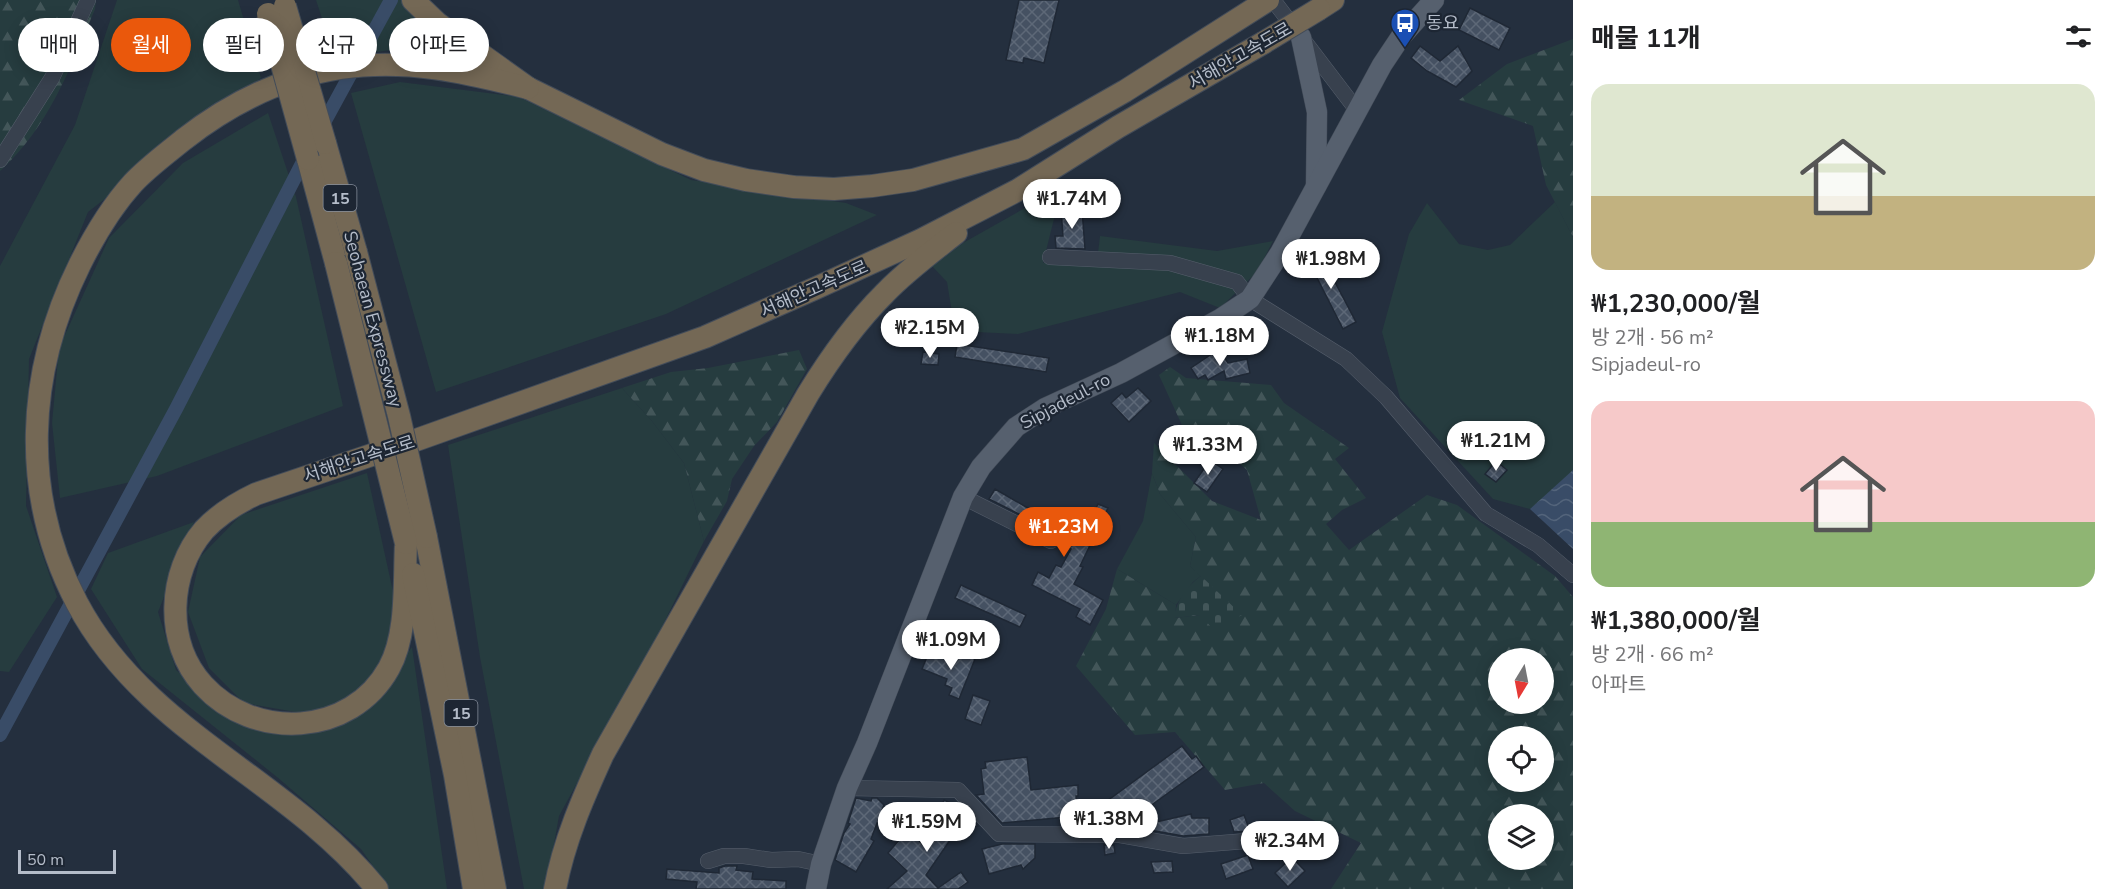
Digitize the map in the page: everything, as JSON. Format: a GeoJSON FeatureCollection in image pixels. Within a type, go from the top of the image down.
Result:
{"type":"FeatureCollection","features":[{"type":"Feature","properties":{"kind":"highway"},"geometry":{"type":"LineString","coordinates":[[413,0],[437,23],[528,88]]}},
{"type":"Feature","properties":{"kind":"highway","name":"서해안고속도로"},"geometry":{"type":"LineString","coordinates":[[528,88],[662,154],[704,170],[770,184],[813,189],[853,189],[913,180],[1023,149],[1125,90],[1268,0]]}},
{"type":"Feature","properties":{"kind":"highway","name":"Seohaean Expressway"},"geometry":{"type":"LineString","coordinates":[[274,5],[325,143],[346,257]]}},
{"type":"Feature","properties":{"kind":"highway","name":"Seohaean Expressway"},"geometry":{"type":"LineString","coordinates":[[274,5],[308,159],[346,257],[399,416],[416,540],[474,889]]}},
{"type":"Feature","properties":{"kind":"highway","name":"서해안고속도로"},"geometry":{"type":"LineString","coordinates":[[416,540],[396,652],[390,667],[371,692],[346,711],[316,722],[283,723],[248,716],[232,708],[202,684],[183,652],[177,633],[175,603],[179,575],[185,559],[194,544],[220,515],[256,494],[419,439],[705,337],[921,240],[1018,190],[1118,127],[1326,5]]}},
{"type":"Feature","properties":{"kind":"highway"},"geometry":{"type":"LineString","coordinates":[[377,889],[359,867],[306,818],[170,716],[137,685],[116,661],[77,602],[48,526],[35,445],[37,411],[49,341],[70,284],[109,213],[134,182],[162,157],[196,130],[231,107],[262,91],[300,77],[366,64],[442,68],[528,88]]}},
{"type":"Feature","properties":{"kind":"highway"},"geometry":{"type":"LineString","coordinates":[[555,889],[566,844],[603,754],[808,393],[828,362],[885,293],[918,263],[1018,190]]}},
{"type":"Feature","properties":{"kind":"highway","name":"Seohaean Expressway"},"geometry":{"type":"LineString","coordinates":[[416,540],[495,889]]}},
{"type":"Feature","properties":{"kind":"main road","name":"Sipjadeul-ro"},"geometry":{"type":"LineString","coordinates":[[816,889],[821,864],[847,788],[867,743],[963,497],[981,467],[1016,427],[1045,408],[1120,373],[1220,319],[1250,299],[1280,253],[1316,190],[1356,110],[1400,38],[1434,0]]}},
{"type":"Feature","properties":{"kind":"main road"},"geometry":{"type":"LineString","coordinates":[[1297,32],[1317,112],[1316,190]]}},
{"type":"Feature","properties":{"kind":"street"},"geometry":{"type":"LineString","coordinates":[[0,160],[52,78],[88,0]]}},
{"type":"Feature","properties":{"kind":"street"},"geometry":{"type":"LineString","coordinates":[[1273,0],[1356,110]]}},
{"type":"Feature","properties":{"kind":"street"},"geometry":{"type":"LineString","coordinates":[[1283,0],[1297,32]]}},
{"type":"Feature","properties":{"kind":"street"},"geometry":{"type":"LineString","coordinates":[[1050,257],[1170,263],[1237,282],[1250,299],[1346,359],[1386,397],[1486,514],[1538,545],[1573,575]]}},
{"type":"Feature","properties":{"kind":"street"},"geometry":{"type":"LineString","coordinates":[[963,497],[1051,542]]}},
{"type":"Feature","properties":{"kind":"street"},"geometry":{"type":"LineString","coordinates":[[847,788],[958,790],[999,834],[1120,836],[1183,846],[1273,839]]}},
{"type":"Feature","properties":{"kind":"street"},"geometry":{"type":"LineString","coordinates":[[708,861],[724,856],[744,856],[771,860],[798,859],[821,864]]}},
{"type":"Feature","properties":{"kind":"green space"},"geometry":{"type":"Polygon","coordinates":[[[0,0],[96,0],[91,18],[18,18],[18,72],[68,72],[57,96],[32,136],[0,171],[0,0]]]}},
{"type":"Feature","properties":{"kind":"green space"},"geometry":{"type":"Polygon","coordinates":[[[117,0],[238,0],[243,18],[203,18],[203,72],[259,72],[261,78],[88,212],[29,359],[26,506],[57,597],[9,672],[0,671],[0,266],[75,125],[93,72],[99,72],[99,54],[117,0]]]}},
{"type":"Feature","properties":{"kind":"green space"},"geometry":{"type":"Polygon","coordinates":[[[316,0],[402,0],[423,18],[389,18],[389,50],[377,52],[377,18],[322,18],[316,0]]]}},
{"type":"Feature","properties":{"kind":"green space"},"geometry":{"type":"Polygon","coordinates":[[[1573,39],[1573,237],[1546,185],[1533,126],[1459,100],[1507,64],[1573,39]]]}},
{"type":"Feature","properties":{"kind":"green space"},"geometry":{"type":"Polygon","coordinates":[[[400,82],[519,97],[691,180],[846,203],[877,215],[666,314],[436,392],[351,93],[400,82]]]}},
{"type":"Feature","properties":{"kind":"green space"},"geometry":{"type":"Polygon","coordinates":[[[268,113],[296,197],[343,406],[157,476],[60,498],[52,423],[59,348],[109,238],[183,163],[268,113]]]}},
{"type":"Feature","properties":{"kind":"green space"},"geometry":{"type":"Polygon","coordinates":[[[1062,187],[1043,263],[1098,253],[1100,236],[1217,251],[1273,241],[1257,272],[1220,308],[1180,292],[1018,334],[955,331],[947,282],[932,266],[963,243],[1062,187]]]}},
{"type":"Feature","properties":{"kind":"green space"},"geometry":{"type":"Polygon","coordinates":[[[1555,202],[1573,237],[1573,474],[1530,509],[1493,499],[1400,398],[1382,332],[1409,234],[1427,203],[1459,244],[1488,250],[1510,245],[1555,202]]]}},
{"type":"Feature","properties":{"kind":"green space"},"geometry":{"type":"Polygon","coordinates":[[[799,350],[807,369],[777,422],[754,446],[732,479],[727,501],[704,541],[684,463],[652,421],[622,388],[671,372],[708,368],[799,350]]]}},
{"type":"Feature","properties":{"kind":"green space"},"geometry":{"type":"Polygon","coordinates":[[[1170,367],[1186,378],[1271,385],[1284,403],[1349,448],[1335,459],[1366,498],[1342,510],[1326,524],[1349,550],[1427,495],[1457,505],[1555,576],[1573,597],[1573,889],[1331,889],[1361,843],[1295,811],[1264,783],[1225,790],[1175,732],[1135,735],[1076,666],[1106,609],[1117,569],[1176,605],[1175,618],[1200,615],[1241,615],[1190,566],[1196,537],[1160,494],[1152,473],[1154,443],[1212,501],[1261,520],[1247,470],[1207,436],[1187,436],[1159,375],[1170,367]]]}},
{"type":"Feature","properties":{"kind":"green space"},"geometry":{"type":"Polygon","coordinates":[[[622,388],[652,421],[684,463],[704,541],[659,633],[559,816],[546,889],[524,889],[480,657],[448,445],[622,388]]]}},
{"type":"Feature","properties":{"kind":"green space"},"geometry":{"type":"Polygon","coordinates":[[[367,473],[394,596],[388,644],[371,692],[307,714],[244,703],[209,668],[188,612],[200,557],[241,515],[367,473]]]}},
{"type":"Feature","properties":{"kind":"green space"},"geometry":{"type":"Polygon","coordinates":[[[1152,473],[1160,494],[1196,537],[1190,566],[1201,576],[1193,582],[1176,605],[1117,569],[1143,521],[1152,473]]]}},
{"type":"Feature","properties":{"kind":"green space"},"geometry":{"type":"Polygon","coordinates":[[[194,522],[158,612],[176,670],[236,722],[304,734],[364,711],[412,647],[447,889],[389,889],[361,849],[277,777],[142,669],[91,589],[108,553],[194,522]]]}},
{"type":"Feature","properties":{"kind":"green space"},"geometry":{"type":"Polygon","coordinates":[[[1201,576],[1242,615],[1214,630],[1200,615],[1174,618],[1183,594],[1201,576]]]}},
{"type":"Feature","properties":{"kind":"water"},"geometry":{"type":"Polygon","coordinates":[[[1573,470],[1573,549],[1530,509],[1573,470]]]}},
{"type":"Feature","properties":{"kind":"building"},"geometry":{"type":"Polygon","coordinates":[[[1019,0],[1059,0],[1044,63],[1024,58],[1023,63],[1006,60],[1019,0]]]}},
{"type":"Feature","properties":{"kind":"building"},"geometry":{"type":"Polygon","coordinates":[[[1470,8],[1510,28],[1499,50],[1459,30],[1470,8]]]}},
{"type":"Feature","properties":{"kind":"building"},"geometry":{"type":"Polygon","coordinates":[[[1420,46],[1440,61],[1458,46],[1472,71],[1456,87],[1427,71],[1411,58],[1420,46]]]}},
{"type":"Feature","properties":{"kind":"building"},"geometry":{"type":"Polygon","coordinates":[[[1082,209],[1085,249],[1056,248],[1055,236],[1063,236],[1061,210],[1082,209]]]}},
{"type":"Feature","properties":{"kind":"building"},"geometry":{"type":"Polygon","coordinates":[[[1318,250],[1356,322],[1343,329],[1306,256],[1318,250]]]}},
{"type":"Feature","properties":{"kind":"building"},"geometry":{"type":"Polygon","coordinates":[[[957,344],[1049,358],[1046,372],[955,357],[957,344]]]}},
{"type":"Feature","properties":{"kind":"building"},"geometry":{"type":"Polygon","coordinates":[[[1219,349],[1228,363],[1247,359],[1250,373],[1226,379],[1224,371],[1208,380],[1205,375],[1198,379],[1191,368],[1219,349]]]}},
{"type":"Feature","properties":{"kind":"building"},"geometry":{"type":"Polygon","coordinates":[[[923,352],[939,354],[938,365],[921,364],[923,352]]]}},
{"type":"Feature","properties":{"kind":"building"},"geometry":{"type":"Polygon","coordinates":[[[1138,388],[1151,401],[1129,422],[1111,403],[1122,393],[1126,398],[1138,388]]]}},
{"type":"Feature","properties":{"kind":"building"},"geometry":{"type":"Polygon","coordinates":[[[1210,460],[1223,469],[1207,492],[1194,483],[1210,460]]]}},
{"type":"Feature","properties":{"kind":"building"},"geometry":{"type":"Polygon","coordinates":[[[1496,461],[1507,470],[1496,482],[1485,474],[1496,461]]]}},
{"type":"Feature","properties":{"kind":"building"},"geometry":{"type":"Polygon","coordinates":[[[995,489],[1052,522],[1054,519],[1082,537],[1098,504],[1108,508],[1080,566],[1083,567],[1074,584],[1103,600],[1090,625],[1076,617],[1080,609],[1032,585],[1038,572],[1049,578],[1056,565],[1061,567],[1071,549],[1060,543],[1059,536],[1055,532],[989,499],[995,489]]]}},
{"type":"Feature","properties":{"kind":"building"},"geometry":{"type":"Polygon","coordinates":[[[961,585],[1026,615],[1020,627],[955,598],[961,585]]]}},
{"type":"Feature","properties":{"kind":"building"},"geometry":{"type":"Polygon","coordinates":[[[929,652],[955,662],[958,653],[975,659],[959,699],[949,695],[952,688],[945,685],[947,679],[922,669],[929,652]]]}},
{"type":"Feature","properties":{"kind":"building"},"geometry":{"type":"Polygon","coordinates":[[[973,695],[990,701],[981,725],[965,719],[973,695]]]}},
{"type":"Feature","properties":{"kind":"building"},"geometry":{"type":"Polygon","coordinates":[[[1182,746],[1192,759],[1196,756],[1204,767],[1135,817],[1126,804],[1111,815],[1103,804],[1182,746]]]}},
{"type":"Feature","properties":{"kind":"building"},"geometry":{"type":"Polygon","coordinates":[[[1027,757],[1031,790],[1078,785],[1078,796],[1076,796],[1078,816],[1002,823],[976,795],[984,794],[981,769],[986,768],[985,762],[1027,757]]]}},
{"type":"Feature","properties":{"kind":"building"},"geometry":{"type":"Polygon","coordinates":[[[856,798],[871,801],[872,798],[877,798],[884,805],[871,839],[874,841],[856,872],[835,860],[844,833],[850,824],[848,823],[856,798]]]}},
{"type":"Feature","properties":{"kind":"building"},"geometry":{"type":"Polygon","coordinates":[[[944,800],[955,805],[951,816],[966,826],[971,818],[978,826],[955,828],[955,833],[926,875],[938,888],[961,872],[968,882],[958,889],[887,889],[907,871],[888,853],[900,839],[898,837],[907,828],[925,847],[938,826],[934,824],[944,800]]]}},
{"type":"Feature","properties":{"kind":"building"},"geometry":{"type":"Polygon","coordinates":[[[1191,814],[1192,818],[1209,818],[1209,834],[1183,836],[1144,829],[1143,825],[1191,814]]]}},
{"type":"Feature","properties":{"kind":"building"},"geometry":{"type":"Polygon","coordinates":[[[1244,815],[1250,831],[1234,832],[1230,820],[1244,815]]]}},
{"type":"Feature","properties":{"kind":"building"},"geometry":{"type":"Polygon","coordinates":[[[1002,844],[1035,844],[1035,858],[1023,869],[1021,865],[989,874],[982,849],[1002,844]]]}},
{"type":"Feature","properties":{"kind":"building"},"geometry":{"type":"Polygon","coordinates":[[[1104,845],[1114,845],[1115,853],[1105,855],[1104,845]]]}},
{"type":"Feature","properties":{"kind":"building"},"geometry":{"type":"Polygon","coordinates":[[[1248,855],[1253,869],[1226,879],[1221,864],[1248,855]]]}},
{"type":"Feature","properties":{"kind":"building"},"geometry":{"type":"Polygon","coordinates":[[[1292,857],[1305,871],[1288,887],[1275,873],[1292,857]]]}},
{"type":"Feature","properties":{"kind":"building"},"geometry":{"type":"Polygon","coordinates":[[[1172,861],[1173,872],[1154,873],[1151,862],[1172,861]]]}},
{"type":"Feature","properties":{"kind":"building"},"geometry":{"type":"Polygon","coordinates":[[[737,866],[736,870],[753,872],[752,879],[786,881],[786,889],[696,889],[697,882],[666,879],[667,869],[719,873],[719,868],[737,866]]]}},
{"type":"Feature","properties":{"kind":"waterway"},"geometry":{"type":"LineString","coordinates":[[320,130],[391,0]]}},
{"type":"Feature","properties":{"kind":"waterway"},"geometry":{"type":"LineString","coordinates":[[0,735],[176,409],[308,152]]}},
{"type":"Feature","properties":{"kind":"place","name":"동요"},"geometry":{"type":"Point","coordinates":[1405,48]}}]}
